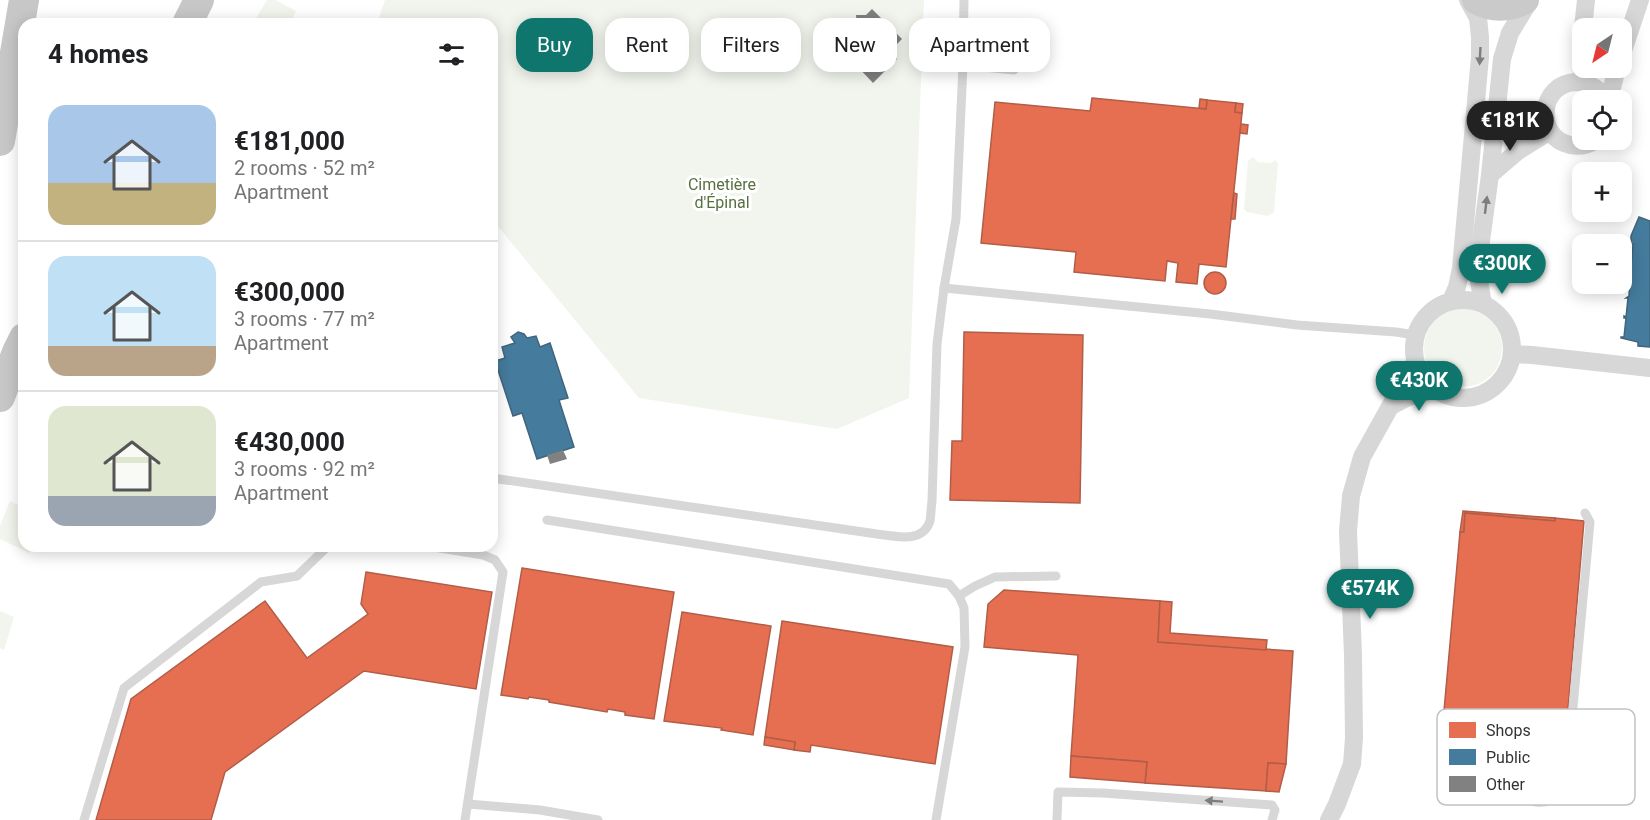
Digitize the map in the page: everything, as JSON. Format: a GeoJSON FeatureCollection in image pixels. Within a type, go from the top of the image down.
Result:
{"type":"FeatureCollection","features":[{"type":"Feature","properties":{"kind":"highway"},"geometry":{"type":"LineString","coordinates":[[21,18],[24,0]]}},
{"type":"Feature","properties":{"kind":"highway"},"geometry":{"type":"LineString","coordinates":[[168,18],[176,0]]}},
{"type":"Feature","properties":{"kind":"highway"},"geometry":{"type":"LineString","coordinates":[[190,18],[199,0]]}},
{"type":"Feature","properties":{"kind":"highway"},"geometry":{"type":"LineString","coordinates":[[0,141],[18,35]]}},
{"type":"Feature","properties":{"kind":"highway"},"geometry":{"type":"LineString","coordinates":[[0,397],[18,350]]}},
{"type":"Feature","properties":{"kind":"main road"},"geometry":{"type":"LineString","coordinates":[[1476,0],[1500,7],[1525,0]]}},
{"type":"Feature","properties":{"kind":"street"},"geometry":{"type":"LineString","coordinates":[[1450,301],[1457,287],[1461,268],[1480,57],[1478,18],[1468,0]]}},
{"type":"Feature","properties":{"kind":"street"},"geometry":{"type":"LineString","coordinates":[[1483,304],[1478,270],[1502,59],[1510,33],[1530,0]]}},
{"type":"Feature","properties":{"kind":"street"},"geometry":{"type":"LineString","coordinates":[[1584,18],[1586,0]]}},
{"type":"Feature","properties":{"kind":"street"},"geometry":{"type":"LineString","coordinates":[[1632,24],[1640,0]]}},
{"type":"Feature","properties":{"kind":"street"},"geometry":{"type":"LineString","coordinates":[[1582,78],[1582,82]]}},
{"type":"Feature","properties":{"kind":"street"},"geometry":{"type":"LineString","coordinates":[[1572,146],[1556,139],[1550,131],[1545,111],[1548,101],[1554,92],[1572,82],[1582,82],[1597,90]]}},
{"type":"Feature","properties":{"kind":"street"},"geometry":{"type":"LineString","coordinates":[[1490,176],[1518,152],[1550,131]]}},
{"type":"Feature","properties":{"kind":"street"},"geometry":{"type":"LineString","coordinates":[[1467,300],[1483,304],[1496,312],[1506,325],[1511,339],[1512,354],[1501,381],[1490,390],[1477,396],[1462,398],[1453,397],[1434,389],[1423,377],[1415,362],[1413,349],[1415,335],[1423,320],[1435,308],[1450,301],[1467,300]]}},
{"type":"Feature","properties":{"kind":"street"},"geometry":{"type":"LineString","coordinates":[[1512,354],[1650,368]]}},
{"type":"Feature","properties":{"kind":"street"},"geometry":{"type":"LineString","coordinates":[[1329,820],[1352,764],[1354,738],[1348,531],[1351,496],[1362,457],[1415,362]]}},
{"type":"Feature","properties":{"kind":"street"},"geometry":{"type":"LineString","coordinates":[[1391,406],[1408,397],[1434,389]]}},
{"type":"Feature","properties":{"kind":"lane"},"geometry":{"type":"LineString","coordinates":[[963,0],[963,18]]}},
{"type":"Feature","properties":{"kind":"lane"},"geometry":{"type":"LineString","coordinates":[[498,479],[887,536],[906,538],[919,536],[929,524],[932,501],[937,344],[956,219],[963,72]]}},
{"type":"Feature","properties":{"kind":"lane"},"geometry":{"type":"LineString","coordinates":[[944,288],[1415,335]]}},
{"type":"Feature","properties":{"kind":"lane"},"geometry":{"type":"LineString","coordinates":[[1573,709],[1590,522],[1585,513]]}},
{"type":"Feature","properties":{"kind":"lane"},"geometry":{"type":"LineString","coordinates":[[547,520],[950,584],[964,608],[965,647],[936,820]]}},
{"type":"Feature","properties":{"kind":"lane"},"geometry":{"type":"LineString","coordinates":[[84,820],[124,688],[261,582],[297,576],[322,552]]}},
{"type":"Feature","properties":{"kind":"lane"},"geometry":{"type":"LineString","coordinates":[[465,552],[495,560],[503,572],[465,820]]}},
{"type":"Feature","properties":{"kind":"lane"},"geometry":{"type":"LineString","coordinates":[[959,596],[995,578],[1056,576]]}},
{"type":"Feature","properties":{"kind":"lane"},"geometry":{"type":"LineString","coordinates":[[1057,820],[1058,792],[1272,805],[1275,810],[1272,820]]}},
{"type":"Feature","properties":{"kind":"lane"},"geometry":{"type":"LineString","coordinates":[[468,804],[540,810],[598,820]]}},
{"type":"Feature","properties":{"kind":"green space"},"geometry":{"type":"Polygon","coordinates":[[[267,0],[275,0],[296,11],[293,18],[256,18],[267,0]]]}},
{"type":"Feature","properties":{"kind":"green space","name":"Cimetière d'Épinal"},"geometry":{"type":"Polygon","coordinates":[[[385,0],[924,0],[923,18],[909,18],[909,72],[921,72],[909,398],[837,429],[639,398],[498,226],[498,18],[379,18],[385,0]]]}},
{"type":"Feature","properties":{"kind":"green space"},"geometry":{"type":"Polygon","coordinates":[[[1253,157],[1258,162],[1271,163],[1275,160],[1278,163],[1274,212],[1268,216],[1247,212],[1244,209],[1248,161],[1253,157]]]}},
{"type":"Feature","properties":{"kind":"green space"},"geometry":{"type":"Polygon","coordinates":[[[1463,309],[1478,312],[1495,326],[1502,348],[1499,363],[1485,380],[1463,387],[1448,384],[1431,370],[1424,348],[1427,333],[1441,316],[1463,309]]]}},
{"type":"Feature","properties":{"kind":"green space"},"geometry":{"type":"Polygon","coordinates":[[[10,501],[18,505],[18,548],[0,539],[0,526],[10,501]]]}},
{"type":"Feature","properties":{"kind":"green space"},"geometry":{"type":"Polygon","coordinates":[[[0,611],[14,617],[4,650],[0,648],[0,611]]]}},
{"type":"Feature","properties":{"kind":"building: Shops"},"geometry":{"type":"Polygon","coordinates":[[[1092,98],[1206,109],[1207,100],[1236,103],[1235,112],[1242,113],[1226,267],[1199,264],[1197,284],[1176,282],[1178,263],[1167,261],[1165,281],[1074,272],[1076,252],[981,243],[995,102],[1090,111],[1092,98]]]}},
{"type":"Feature","properties":{"kind":"building: Shops"},"geometry":{"type":"Polygon","coordinates":[[[1200,99],[1207,100],[1206,109],[1199,108],[1200,99]]]}},
{"type":"Feature","properties":{"kind":"building: Shops"},"geometry":{"type":"Polygon","coordinates":[[[1236,103],[1243,104],[1242,113],[1235,112],[1236,103]]]}},
{"type":"Feature","properties":{"kind":"building: Shops"},"geometry":{"type":"Polygon","coordinates":[[[1241,124],[1248,125],[1247,134],[1240,133],[1241,124]]]}},
{"type":"Feature","properties":{"kind":"building: Shops"},"geometry":{"type":"Polygon","coordinates":[[[1234,193],[1237,194],[1235,219],[1231,219],[1234,193]]]}},
{"type":"Feature","properties":{"kind":"building: Shops"},"geometry":{"type":"Polygon","coordinates":[[[1215,272],[1223,275],[1226,283],[1223,291],[1215,294],[1207,291],[1204,283],[1207,275],[1215,272]]]}},
{"type":"Feature","properties":{"kind":"building: Shops"},"geometry":{"type":"Polygon","coordinates":[[[964,332],[1083,335],[1080,503],[950,500],[952,441],[962,441],[964,332]]]}},
{"type":"Feature","properties":{"kind":"building: Shops"},"geometry":{"type":"Polygon","coordinates":[[[1463,511],[1555,518],[1555,521],[1465,513],[1464,532],[1460,532],[1463,511]]]}},
{"type":"Feature","properties":{"kind":"building: Shops"},"geometry":{"type":"Polygon","coordinates":[[[1465,513],[1555,521],[1555,518],[1584,521],[1568,709],[1444,709],[1460,532],[1464,532],[1465,513]]]}},
{"type":"Feature","properties":{"kind":"building: Shops"},"geometry":{"type":"Polygon","coordinates":[[[522,568],[674,592],[654,719],[625,715],[625,712],[608,709],[607,712],[549,702],[549,700],[501,695],[522,568]]]}},
{"type":"Feature","properties":{"kind":"building: Shops"},"geometry":{"type":"Polygon","coordinates":[[[366,572],[492,592],[476,689],[364,671],[225,772],[211,820],[96,820],[131,699],[265,601],[307,658],[368,614],[361,604],[366,572]]]}},
{"type":"Feature","properties":{"kind":"building: Shops"},"geometry":{"type":"Polygon","coordinates":[[[1004,590],[1160,601],[1158,642],[1293,651],[1286,764],[1268,763],[1266,791],[1145,783],[1147,762],[1071,756],[1078,655],[984,647],[988,604],[1004,590]]]}},
{"type":"Feature","properties":{"kind":"building: Shops"},"geometry":{"type":"Polygon","coordinates":[[[1160,601],[1172,602],[1170,633],[1267,640],[1266,650],[1158,642],[1160,601]]]}},
{"type":"Feature","properties":{"kind":"building: Shops"},"geometry":{"type":"Polygon","coordinates":[[[682,612],[771,626],[753,735],[721,730],[722,728],[664,721],[682,612]]]}},
{"type":"Feature","properties":{"kind":"building: Shops"},"geometry":{"type":"Polygon","coordinates":[[[782,621],[953,647],[935,764],[811,745],[810,752],[794,750],[795,742],[765,737],[782,621]]]}},
{"type":"Feature","properties":{"kind":"building: Shops"},"geometry":{"type":"Polygon","coordinates":[[[765,737],[795,742],[794,750],[764,745],[765,737]]]}},
{"type":"Feature","properties":{"kind":"building: Shops"},"geometry":{"type":"Polygon","coordinates":[[[1071,756],[1147,762],[1145,783],[1070,777],[1071,756]]]}},
{"type":"Feature","properties":{"kind":"building: Shops"},"geometry":{"type":"Polygon","coordinates":[[[1268,763],[1286,764],[1279,792],[1266,791],[1268,763]]]}},
{"type":"Feature","properties":{"kind":"building: Public"},"geometry":{"type":"Polygon","coordinates":[[[1639,217],[1650,221],[1650,347],[1638,346],[1638,342],[1621,338],[1624,337],[1626,318],[1624,316],[1626,317],[1628,298],[1626,298],[1632,294],[1632,234],[1639,217]]]}},
{"type":"Feature","properties":{"kind":"building: Public"},"geometry":{"type":"Polygon","coordinates":[[[518,332],[527,338],[536,336],[540,347],[550,343],[568,398],[559,400],[574,447],[537,459],[522,413],[513,416],[498,370],[498,360],[505,358],[502,347],[515,343],[511,337],[518,332]]]}},
{"type":"Feature","properties":{"kind":"building: Other"},"geometry":{"type":"Polygon","coordinates":[[[872,9],[881,18],[856,18],[856,15],[866,15],[872,9]]]}},
{"type":"Feature","properties":{"kind":"building: Other"},"geometry":{"type":"Polygon","coordinates":[[[897,34],[902,39],[897,44],[897,34]]]}},
{"type":"Feature","properties":{"kind":"building: Other"},"geometry":{"type":"Polygon","coordinates":[[[863,72],[884,72],[873,83],[863,72]]]}},
{"type":"Feature","properties":{"kind":"building: Other"},"geometry":{"type":"Polygon","coordinates":[[[563,450],[567,459],[550,464],[547,455],[563,450]]]}}]}
